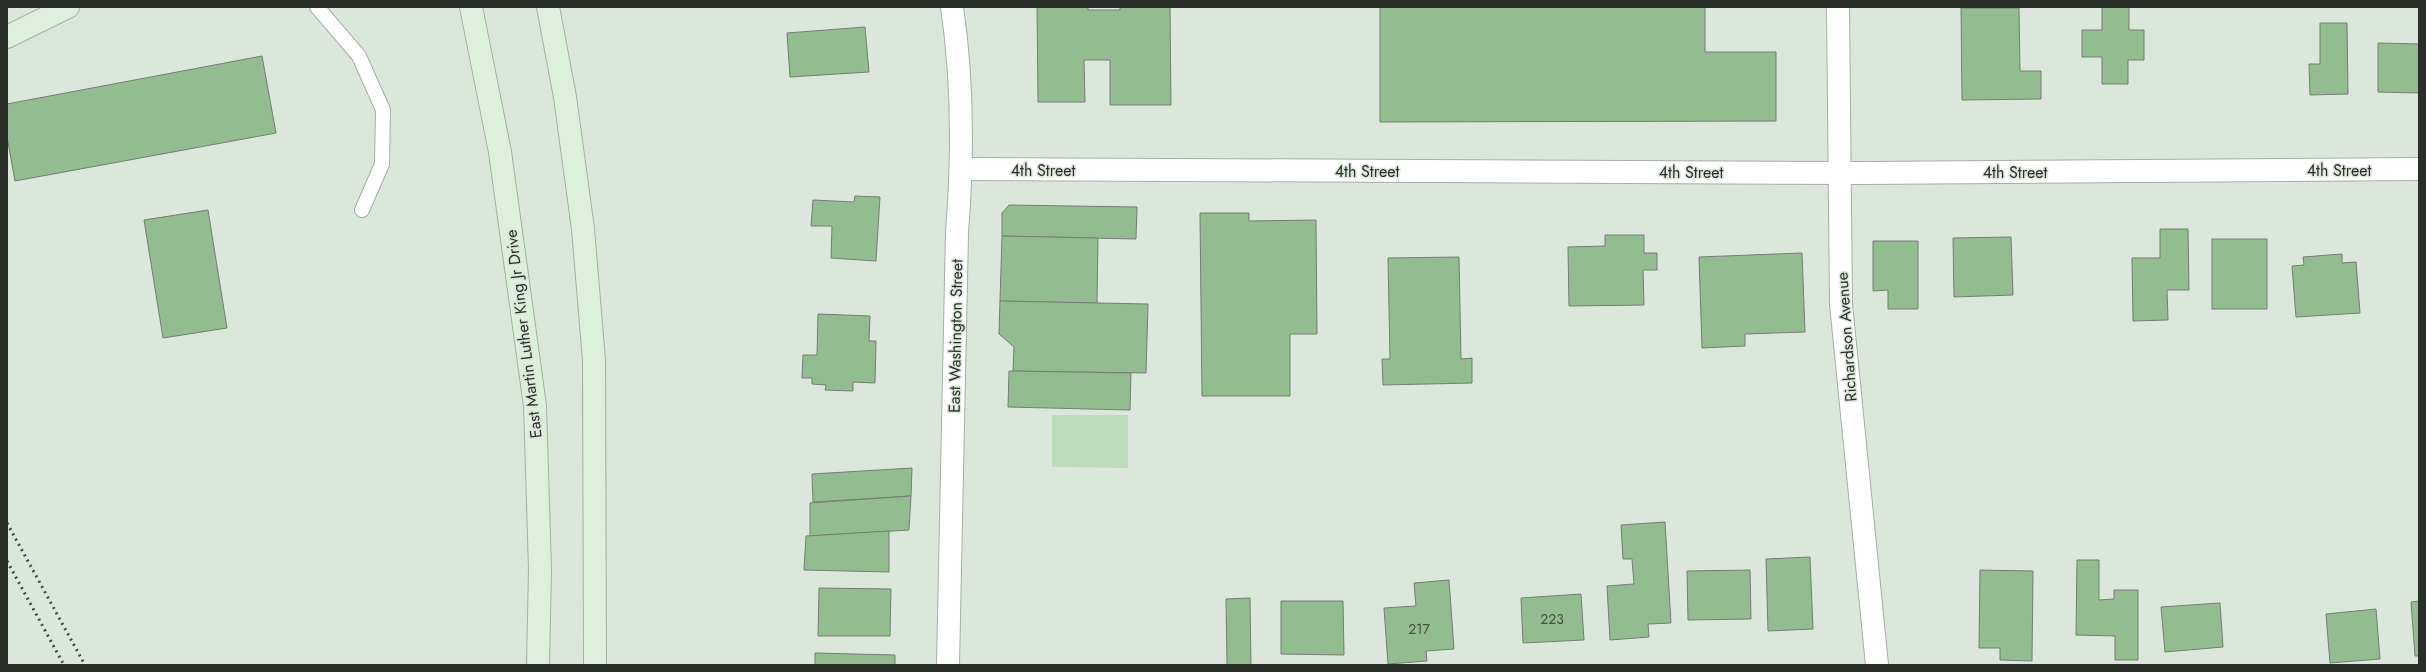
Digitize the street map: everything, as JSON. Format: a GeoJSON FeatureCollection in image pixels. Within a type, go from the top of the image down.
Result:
{"type":"FeatureCollection","features":[{"type":"Feature","properties":{"kind":"main road"},"geometry":{"type":"LineString","coordinates":[[7,37],[68,7]]}},
{"type":"Feature","properties":{"kind":"main road","name":"East Martin Luther King Jr Drive"},"geometry":{"type":"LineString","coordinates":[[471,7],[500,152],[534,406],[540,569],[538,665]]}},
{"type":"Feature","properties":{"kind":"main road"},"geometry":{"type":"LineString","coordinates":[[548,7],[565,98],[583,229],[594,360],[595,665]]}},
{"type":"Feature","properties":{"kind":"street","name":"East Washington Street"},"geometry":{"type":"LineString","coordinates":[[948,665],[957,232],[962,169],[957,40],[952,7]]}},
{"type":"Feature","properties":{"kind":"street","name":"Richardson Avenue"},"geometry":{"type":"LineString","coordinates":[[1838,7],[1839,172],[1842,304],[1877,665]]}},
{"type":"Feature","properties":{"kind":"street","name":"4th Street"},"geometry":{"type":"LineString","coordinates":[[962,169],[1839,172],[2419,169]]}},
{"type":"Feature","properties":{"kind":"lane"},"geometry":{"type":"LineString","coordinates":[[317,7],[359,56],[383,110],[382,164],[362,210]]}},
{"type":"Feature","properties":{"kind":"green space"},"geometry":{"type":"Polygon","coordinates":[[[1052,415],[1128,415],[1128,468],[1052,467],[1052,415]]]}},
{"type":"Feature","properties":{"kind":"building"},"geometry":{"type":"Polygon","coordinates":[[[1037,7],[1088,7],[1088,10],[1120,10],[1120,7],[1170,7],[1171,105],[1110,105],[1110,60],[1084,60],[1085,102],[1038,102],[1037,7]]]}},
{"type":"Feature","properties":{"kind":"building"},"geometry":{"type":"Polygon","coordinates":[[[1380,7],[1705,7],[1705,52],[1776,52],[1776,121],[1380,122],[1380,7]]]}},
{"type":"Feature","properties":{"kind":"building"},"geometry":{"type":"Polygon","coordinates":[[[2102,7],[2129,7],[2129,30],[2144,30],[2144,60],[2128,60],[2128,84],[2102,84],[2102,57],[2082,57],[2082,30],[2102,30],[2102,7]]]}},
{"type":"Feature","properties":{"kind":"building"},"geometry":{"type":"Polygon","coordinates":[[[1961,8],[2019,8],[2020,71],[2041,71],[2041,99],[1962,100],[1961,8]]]}},
{"type":"Feature","properties":{"kind":"building"},"geometry":{"type":"Polygon","coordinates":[[[2320,23],[2347,23],[2348,94],[2310,95],[2309,64],[2320,64],[2320,23]]]}},
{"type":"Feature","properties":{"kind":"building"},"geometry":{"type":"Polygon","coordinates":[[[865,27],[869,72],[790,77],[787,33],[865,27]]]}},
{"type":"Feature","properties":{"kind":"building"},"geometry":{"type":"Polygon","coordinates":[[[2378,43],[2419,44],[2419,93],[2378,92],[2378,43]]]}},
{"type":"Feature","properties":{"kind":"building"},"geometry":{"type":"Polygon","coordinates":[[[262,56],[276,133],[15,181],[7,137],[7,104],[262,56]]]}},
{"type":"Feature","properties":{"kind":"building"},"geometry":{"type":"Polygon","coordinates":[[[855,196],[880,197],[876,261],[831,258],[832,226],[811,226],[813,200],[854,202],[855,196]]]}},
{"type":"Feature","properties":{"kind":"building"},"geometry":{"type":"Polygon","coordinates":[[[1009,205],[1137,207],[1136,239],[1002,236],[1002,213],[1009,205]]]}},
{"type":"Feature","properties":{"kind":"building"},"geometry":{"type":"Polygon","coordinates":[[[208,210],[227,328],[163,338],[144,220],[208,210]]]}},
{"type":"Feature","properties":{"kind":"building"},"geometry":{"type":"Polygon","coordinates":[[[1200,213],[1249,213],[1249,221],[1316,220],[1317,334],[1290,334],[1290,396],[1202,396],[1200,213]]]}},
{"type":"Feature","properties":{"kind":"building"},"geometry":{"type":"Polygon","coordinates":[[[2160,229],[2188,229],[2189,290],[2167,290],[2168,320],[2133,321],[2132,258],[2160,258],[2160,229]]]}},
{"type":"Feature","properties":{"kind":"building"},"geometry":{"type":"Polygon","coordinates":[[[1605,235],[1644,235],[1644,253],[1657,253],[1657,270],[1643,270],[1644,305],[1569,306],[1568,247],[1605,246],[1605,235]]]}},
{"type":"Feature","properties":{"kind":"building"},"geometry":{"type":"Polygon","coordinates":[[[1002,236],[1098,238],[1097,303],[1000,301],[1002,236]]]}},
{"type":"Feature","properties":{"kind":"building"},"geometry":{"type":"Polygon","coordinates":[[[2011,237],[2013,295],[1954,297],[1953,238],[2011,237]]]}},
{"type":"Feature","properties":{"kind":"building"},"geometry":{"type":"Polygon","coordinates":[[[2212,239],[2267,239],[2267,309],[2212,309],[2212,239]]]}},
{"type":"Feature","properties":{"kind":"building"},"geometry":{"type":"Polygon","coordinates":[[[1873,241],[1918,241],[1918,309],[1888,309],[1888,290],[1873,291],[1873,241]]]}},
{"type":"Feature","properties":{"kind":"building"},"geometry":{"type":"Polygon","coordinates":[[[1802,253],[1805,332],[1745,334],[1745,346],[1702,348],[1699,257],[1802,253]]]}},
{"type":"Feature","properties":{"kind":"building"},"geometry":{"type":"Polygon","coordinates":[[[2342,254],[2342,263],[2356,262],[2360,313],[2296,317],[2292,266],[2304,265],[2303,257],[2342,254]]]}},
{"type":"Feature","properties":{"kind":"building"},"geometry":{"type":"Polygon","coordinates":[[[1459,257],[1461,359],[1472,358],[1472,383],[1383,385],[1382,359],[1390,359],[1388,258],[1459,257]]]}},
{"type":"Feature","properties":{"kind":"building"},"geometry":{"type":"Polygon","coordinates":[[[1000,301],[1148,304],[1146,373],[1013,371],[1014,347],[999,334],[1000,301]]]}},
{"type":"Feature","properties":{"kind":"building"},"geometry":{"type":"Polygon","coordinates":[[[818,314],[870,316],[869,341],[876,341],[875,383],[853,382],[853,391],[825,390],[826,385],[812,384],[812,378],[802,378],[803,355],[817,355],[818,314]]]}},
{"type":"Feature","properties":{"kind":"building"},"geometry":{"type":"Polygon","coordinates":[[[1009,371],[1131,373],[1130,410],[1008,407],[1009,371]]]}},
{"type":"Feature","properties":{"kind":"building"},"geometry":{"type":"Polygon","coordinates":[[[912,468],[911,496],[813,502],[812,474],[912,468]]]}},
{"type":"Feature","properties":{"kind":"building"},"geometry":{"type":"Polygon","coordinates":[[[911,496],[909,530],[810,536],[810,503],[911,496]]]}},
{"type":"Feature","properties":{"kind":"building"},"geometry":{"type":"Polygon","coordinates":[[[1665,522],[1671,623],[1648,624],[1649,637],[1610,640],[1607,586],[1634,584],[1632,559],[1623,559],[1621,525],[1665,522]]]}},
{"type":"Feature","properties":{"kind":"building"},"geometry":{"type":"Polygon","coordinates":[[[889,531],[889,572],[804,570],[806,536],[889,531]]]}},
{"type":"Feature","properties":{"kind":"building"},"geometry":{"type":"Polygon","coordinates":[[[1810,557],[1813,629],[1768,631],[1766,559],[1810,557]]]}},
{"type":"Feature","properties":{"kind":"building"},"geometry":{"type":"Polygon","coordinates":[[[2077,560],[2099,560],[2099,600],[2114,599],[2114,590],[2138,590],[2138,660],[2115,660],[2115,636],[2076,635],[2077,560]]]}},
{"type":"Feature","properties":{"kind":"building"},"geometry":{"type":"Polygon","coordinates":[[[1750,570],[1751,619],[1688,620],[1687,571],[1750,570]]]}},
{"type":"Feature","properties":{"kind":"building"},"geometry":{"type":"Polygon","coordinates":[[[1980,570],[2033,571],[2032,661],[2000,660],[2000,648],[1979,648],[1980,570]]]}},
{"type":"Feature","properties":{"kind":"building"},"geometry":{"type":"Polygon","coordinates":[[[1449,580],[1454,649],[1426,651],[1427,661],[1388,664],[1384,608],[1416,606],[1414,583],[1449,580]]]}},
{"type":"Feature","properties":{"kind":"building"},"geometry":{"type":"Polygon","coordinates":[[[819,588],[891,589],[890,636],[818,636],[819,588]]]}},
{"type":"Feature","properties":{"kind":"building"},"geometry":{"type":"Polygon","coordinates":[[[1581,594],[1584,640],[1523,643],[1521,598],[1581,594]]]}},
{"type":"Feature","properties":{"kind":"building"},"geometry":{"type":"Polygon","coordinates":[[[1250,598],[1251,665],[1227,665],[1226,599],[1250,598]]]}},
{"type":"Feature","properties":{"kind":"building"},"geometry":{"type":"Polygon","coordinates":[[[1281,601],[1343,601],[1344,655],[1281,654],[1281,601]]]}},
{"type":"Feature","properties":{"kind":"building"},"geometry":{"type":"Polygon","coordinates":[[[2419,601],[2419,656],[2415,656],[2411,602],[2419,601]]]}},
{"type":"Feature","properties":{"kind":"building"},"geometry":{"type":"Polygon","coordinates":[[[2220,603],[2223,647],[2165,652],[2161,607],[2220,603]]]}},
{"type":"Feature","properties":{"kind":"building"},"geometry":{"type":"Polygon","coordinates":[[[2376,609],[2380,659],[2330,663],[2326,614],[2376,609]]]}},
{"type":"Feature","properties":{"kind":"building"},"geometry":{"type":"Polygon","coordinates":[[[815,653],[895,655],[895,665],[815,665],[815,653]]]}},
{"type":"Feature","properties":{"kind":"railway"},"geometry":{"type":"LineString","coordinates":[[7,523],[85,665]]}},
{"type":"Feature","properties":{"kind":"railway"},"geometry":{"type":"LineString","coordinates":[[7,561],[64,665]]}}]}
